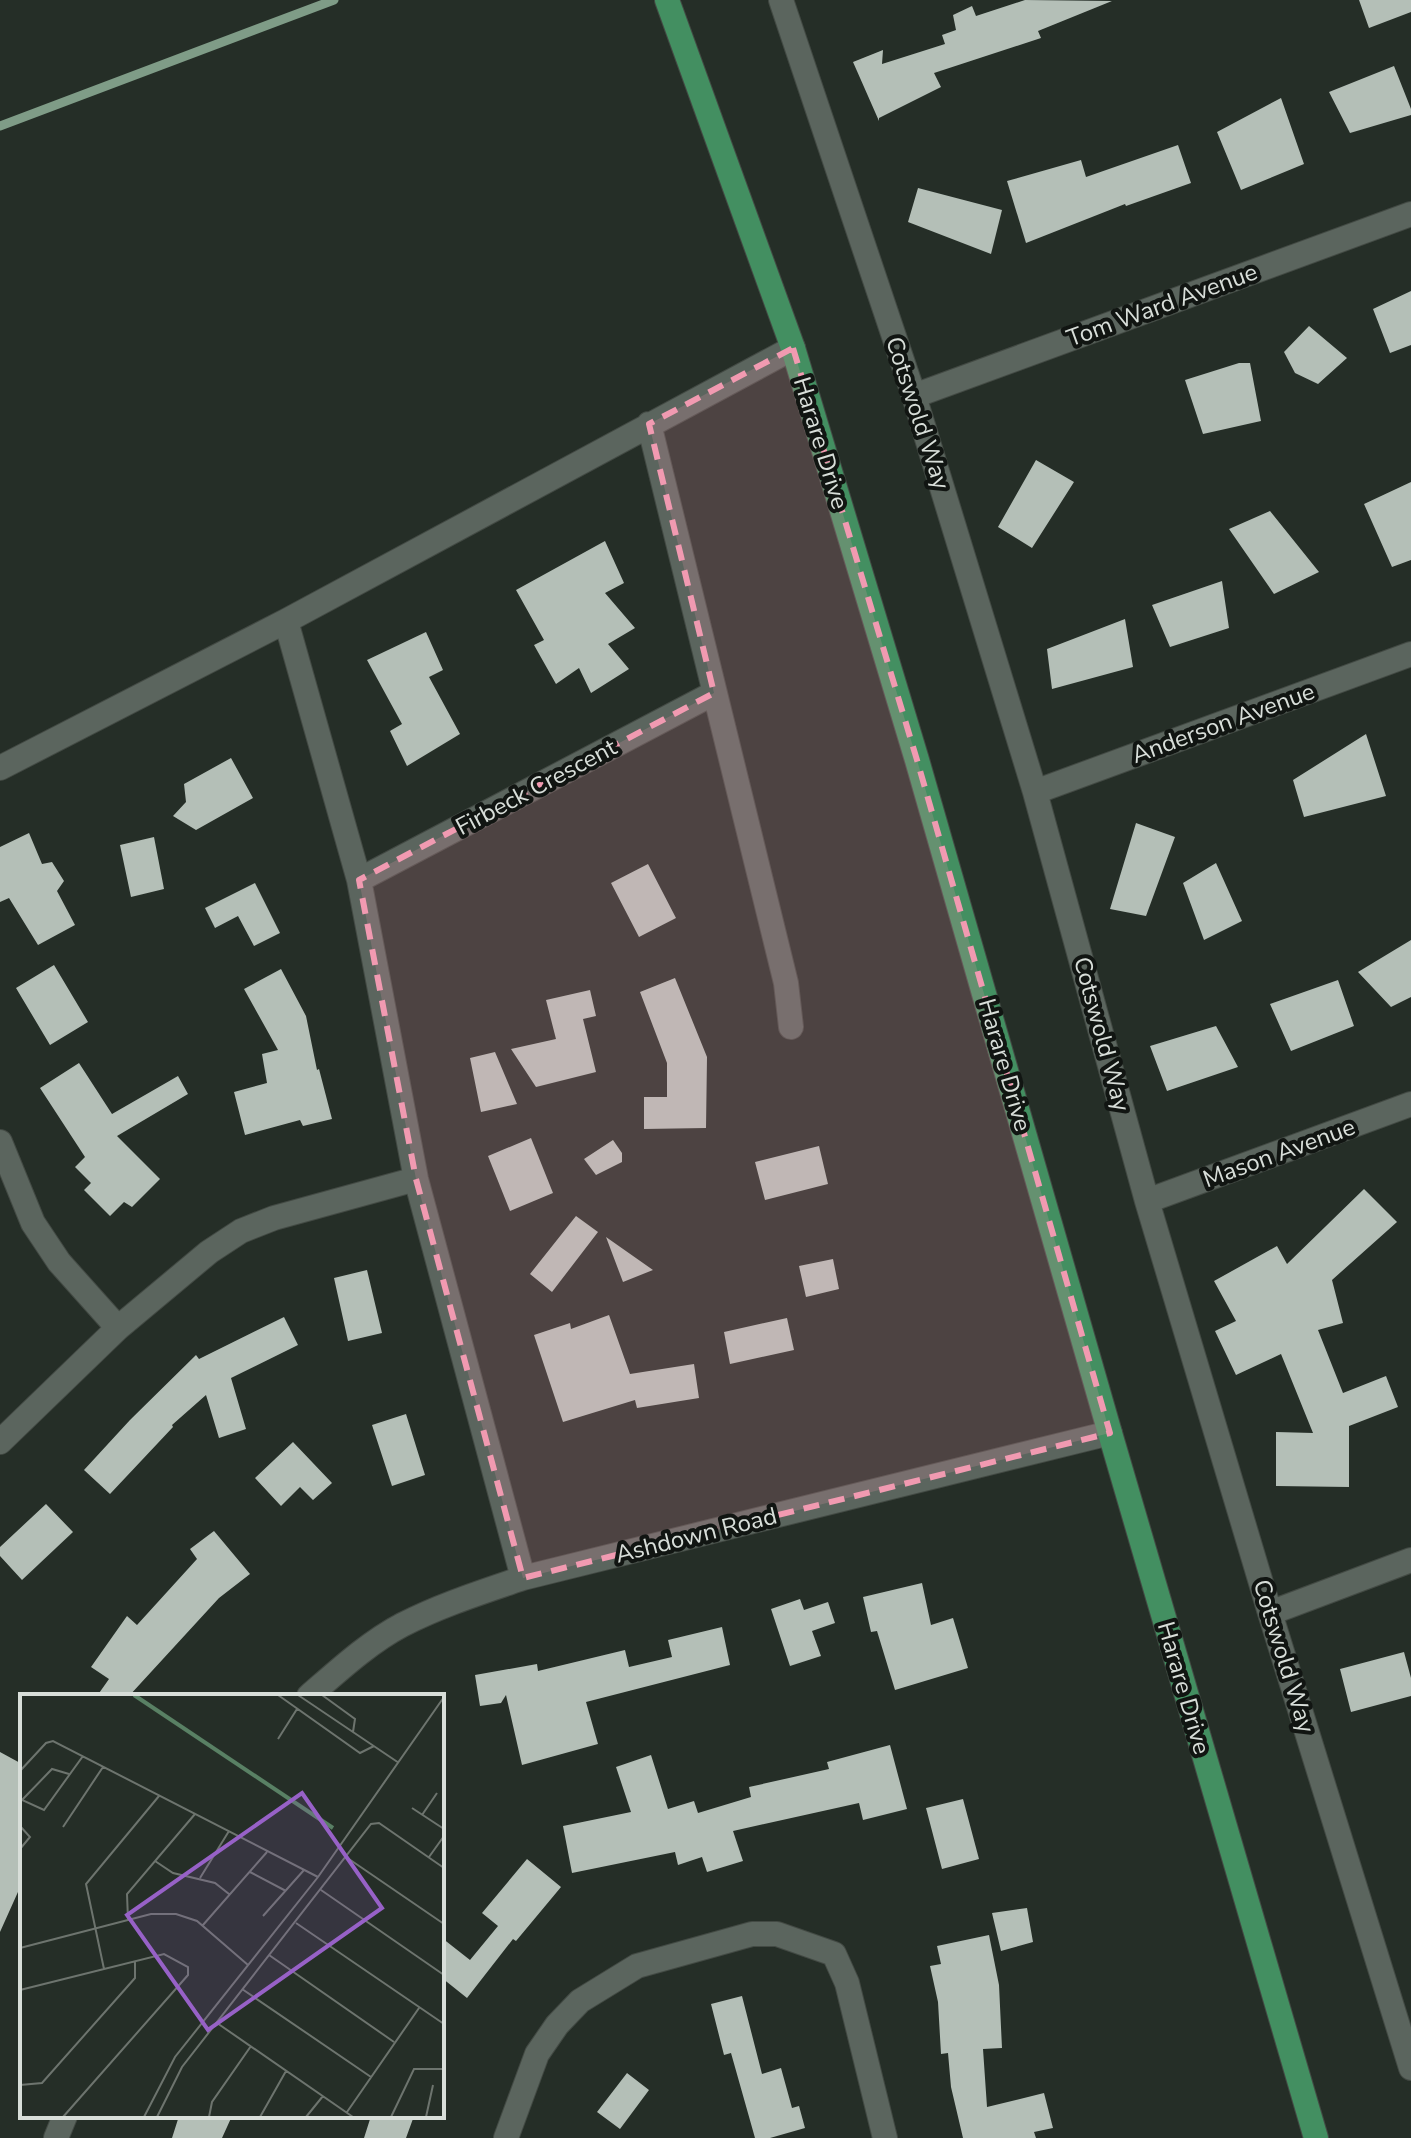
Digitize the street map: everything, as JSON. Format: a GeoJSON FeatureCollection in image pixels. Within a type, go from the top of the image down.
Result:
{"type":"FeatureCollection","features":[{"type":"Feature","properties":{"kind":"main road","name":"Harare Drive"},"geometry":{"type":"LineString","coordinates":[[667,0],[793,348],[917,760],[1316,2138]]}},
{"type":"Feature","properties":{"kind":"street","name":"Cotswold Way"},"geometry":{"type":"LineString","coordinates":[[786,1],[914,396],[1035,792],[1147,1201],[1270,1613],[1404,2015],[1411,2068]]}},
{"type":"Feature","properties":{"kind":"street","name":"Tom Ward Avenue"},"geometry":{"type":"LineString","coordinates":[[914,396],[1411,214]]}},
{"type":"Feature","properties":{"kind":"street"},"geometry":{"type":"LineString","coordinates":[[0,768],[286,621],[793,348]]}},
{"type":"Feature","properties":{"kind":"street"},"geometry":{"type":"LineString","coordinates":[[649,424],[786,983],[791,1027]]}},
{"type":"Feature","properties":{"kind":"street"},"geometry":{"type":"LineString","coordinates":[[286,621],[359,880],[416,1179],[523,1578]]}},
{"type":"Feature","properties":{"kind":"street","name":"Anderson Avenue"},"geometry":{"type":"LineString","coordinates":[[1035,792],[1411,654]]}},
{"type":"Feature","properties":{"kind":"street","name":"Firbeck Crescent"},"geometry":{"type":"LineString","coordinates":[[359,880],[714,693]]}},
{"type":"Feature","properties":{"kind":"street","name":"Mason Avenue"},"geometry":{"type":"LineString","coordinates":[[1147,1201],[1411,1104]]}},
{"type":"Feature","properties":{"kind":"street"},"geometry":{"type":"LineString","coordinates":[[0,1142],[33,1223],[59,1262],[118,1328]]}},
{"type":"Feature","properties":{"kind":"street"},"geometry":{"type":"LineString","coordinates":[[0,1442],[118,1328],[209,1252],[241,1231],[274,1218],[416,1179]]}},
{"type":"Feature","properties":{"kind":"street","name":"Ashdown Road"},"geometry":{"type":"LineString","coordinates":[[311,1694],[350,1661],[400,1626],[454,1602],[523,1578],[1110,1433]]}},
{"type":"Feature","properties":{"kind":"street"},"geometry":{"type":"LineString","coordinates":[[1270,1613],[1411,1560]]}},
{"type":"Feature","properties":{"kind":"street"},"geometry":{"type":"LineString","coordinates":[[506,2138],[537,2054],[557,2025],[580,2001],[637,1966],[752,1934],[777,1934],[834,1954],[847,1983],[885,2138]]}},
{"type":"Feature","properties":{"kind":"street"},"geometry":{"type":"LineString","coordinates":[[56,2138],[64,2118]]}},
{"type":"Feature","properties":{"kind":"highlighted area"},"geometry":{"type":"Polygon","coordinates":[[[793,348],[917,760],[1110,1433],[523,1578],[416,1179],[359,880],[714,693],[649,424],[793,348]]]}},
{"type":"Feature","properties":{"kind":"building"},"geometry":{"type":"Polygon","coordinates":[[[1025,0],[1112,1],[1038,31],[1041,38],[934,73],[941,87],[879,118],[879,121],[853,62],[883,50],[882,64],[945,44],[942,35],[956,30],[953,15],[972,6],[976,16],[1025,0]]]}},
{"type":"Feature","properties":{"kind":"building"},"geometry":{"type":"Polygon","coordinates":[[[1359,0],[1411,0],[1411,12],[1369,28],[1359,0]]]}},
{"type":"Feature","properties":{"kind":"building"},"geometry":{"type":"Polygon","coordinates":[[[1394,66],[1411,115],[1350,133],[1329,92],[1394,66]]]}},
{"type":"Feature","properties":{"kind":"building"},"geometry":{"type":"Polygon","coordinates":[[[1281,98],[1304,164],[1241,190],[1217,132],[1281,98]]]}},
{"type":"Feature","properties":{"kind":"building"},"geometry":{"type":"Polygon","coordinates":[[[1178,145],[1191,183],[1125,204],[1026,243],[1007,181],[1081,160],[1086,177],[1178,145]]]}},
{"type":"Feature","properties":{"kind":"building"},"geometry":{"type":"Polygon","coordinates":[[[918,188],[1002,210],[991,254],[908,222],[918,188]]]}},
{"type":"Feature","properties":{"kind":"building"},"geometry":{"type":"Polygon","coordinates":[[[1411,291],[1411,345],[1390,353],[1373,309],[1411,291]]]}},
{"type":"Feature","properties":{"kind":"building"},"geometry":{"type":"Polygon","coordinates":[[[1309,326],[1347,358],[1318,384],[1295,373],[1284,352],[1309,326]]]}},
{"type":"Feature","properties":{"kind":"building"},"geometry":{"type":"Polygon","coordinates":[[[1239,363],[1250,363],[1261,421],[1203,434],[1185,380],[1239,363]]]}},
{"type":"Feature","properties":{"kind":"building"},"geometry":{"type":"Polygon","coordinates":[[[1036,460],[1074,482],[1032,548],[998,527],[1036,460]]]}},
{"type":"Feature","properties":{"kind":"building"},"geometry":{"type":"Polygon","coordinates":[[[1411,482],[1411,560],[1392,567],[1364,504],[1411,482]]]}},
{"type":"Feature","properties":{"kind":"building"},"geometry":{"type":"Polygon","coordinates":[[[1270,511],[1319,572],[1274,594],[1229,529],[1270,511]]]}},
{"type":"Feature","properties":{"kind":"building"},"geometry":{"type":"Polygon","coordinates":[[[605,541],[624,583],[605,593],[635,628],[608,644],[629,669],[591,693],[579,668],[556,684],[534,645],[544,640],[516,590],[605,541]]]}},
{"type":"Feature","properties":{"kind":"building"},"geometry":{"type":"Polygon","coordinates":[[[1222,581],[1229,628],[1170,647],[1152,605],[1222,581]]]}},
{"type":"Feature","properties":{"kind":"building"},"geometry":{"type":"Polygon","coordinates":[[[1125,619],[1133,667],[1052,689],[1047,649],[1125,619]]]}},
{"type":"Feature","properties":{"kind":"building"},"geometry":{"type":"Polygon","coordinates":[[[426,632],[443,670],[429,677],[460,734],[407,766],[390,731],[402,724],[367,660],[426,632]]]}},
{"type":"Feature","properties":{"kind":"building"},"geometry":{"type":"Polygon","coordinates":[[[1366,734],[1386,796],[1304,817],[1293,780],[1366,734]]]}},
{"type":"Feature","properties":{"kind":"building"},"geometry":{"type":"Polygon","coordinates":[[[231,758],[253,798],[196,830],[173,816],[186,802],[184,784],[231,758]]]}},
{"type":"Feature","properties":{"kind":"building"},"geometry":{"type":"Polygon","coordinates":[[[1136,823],[1175,837],[1146,916],[1110,909],[1136,823]]]}},
{"type":"Feature","properties":{"kind":"building"},"geometry":{"type":"Polygon","coordinates":[[[29,833],[42,864],[52,862],[64,881],[57,891],[75,925],[38,945],[9,898],[0,902],[0,847],[29,833]]]}},
{"type":"Feature","properties":{"kind":"building"},"geometry":{"type":"Polygon","coordinates":[[[154,837],[164,889],[131,897],[120,845],[154,837]]]}},
{"type":"Feature","properties":{"kind":"building"},"geometry":{"type":"Polygon","coordinates":[[[1216,863],[1242,921],[1204,940],[1183,883],[1216,863]]]}},
{"type":"Feature","properties":{"kind":"building"},"geometry":{"type":"Polygon","coordinates":[[[648,864],[676,918],[639,937],[611,883],[648,864]]]}},
{"type":"Feature","properties":{"kind":"building"},"geometry":{"type":"Polygon","coordinates":[[[255,883],[280,933],[254,946],[238,916],[215,928],[205,908],[255,883]]]}},
{"type":"Feature","properties":{"kind":"building"},"geometry":{"type":"Polygon","coordinates":[[[1411,940],[1411,997],[1391,1007],[1358,972],[1411,940]]]}},
{"type":"Feature","properties":{"kind":"building"},"geometry":{"type":"Polygon","coordinates":[[[54,965],[88,1022],[50,1045],[16,988],[54,965]]]}},
{"type":"Feature","properties":{"kind":"building"},"geometry":{"type":"Polygon","coordinates":[[[281,969],[306,1016],[317,1070],[332,1119],[303,1126],[300,1120],[245,1135],[234,1092],[267,1083],[262,1054],[278,1050],[244,989],[281,969]]]}},
{"type":"Feature","properties":{"kind":"building"},"geometry":{"type":"Polygon","coordinates":[[[675,978],[707,1057],[706,1128],[644,1129],[644,1097],[667,1097],[667,1063],[640,992],[675,978]]]}},
{"type":"Feature","properties":{"kind":"building"},"geometry":{"type":"Polygon","coordinates":[[[1338,980],[1354,1026],[1291,1051],[1270,1004],[1338,980]]]}},
{"type":"Feature","properties":{"kind":"building"},"geometry":{"type":"Polygon","coordinates":[[[590,990],[596,1016],[583,1019],[596,1072],[536,1087],[511,1049],[556,1039],[546,1000],[590,990]]]}},
{"type":"Feature","properties":{"kind":"building"},"geometry":{"type":"Polygon","coordinates":[[[1216,1026],[1238,1067],[1167,1091],[1150,1046],[1216,1026]]]}},
{"type":"Feature","properties":{"kind":"building"},"geometry":{"type":"Polygon","coordinates":[[[495,1052],[517,1104],[481,1112],[470,1058],[495,1052]]]}},
{"type":"Feature","properties":{"kind":"building"},"geometry":{"type":"Polygon","coordinates":[[[79,1063],[112,1114],[178,1076],[188,1094],[117,1136],[160,1179],[132,1207],[124,1202],[110,1216],[84,1190],[91,1183],[75,1167],[85,1157],[40,1088],[79,1063]]]}},
{"type":"Feature","properties":{"kind":"building"},"geometry":{"type":"Polygon","coordinates":[[[531,1138],[553,1193],[510,1211],[488,1156],[531,1138]]]}},
{"type":"Feature","properties":{"kind":"building"},"geometry":{"type":"Polygon","coordinates":[[[613,1140],[622,1153],[622,1162],[596,1175],[584,1159],[613,1140]]]}},
{"type":"Feature","properties":{"kind":"building"},"geometry":{"type":"Polygon","coordinates":[[[819,1146],[828,1184],[765,1200],[755,1162],[819,1146]]]}},
{"type":"Feature","properties":{"kind":"building"},"geometry":{"type":"Polygon","coordinates":[[[1364,1189],[1397,1222],[1332,1280],[1343,1323],[1318,1330],[1343,1393],[1386,1376],[1398,1407],[1349,1426],[1349,1487],[1276,1486],[1276,1432],[1313,1433],[1281,1354],[1236,1375],[1215,1331],[1236,1321],[1214,1281],[1277,1246],[1287,1264],[1364,1189]]]}},
{"type":"Feature","properties":{"kind":"building"},"geometry":{"type":"Polygon","coordinates":[[[576,1216],[598,1232],[552,1292],[530,1274],[576,1216]]]}},
{"type":"Feature","properties":{"kind":"building"},"geometry":{"type":"Polygon","coordinates":[[[606,1237],[653,1270],[623,1282],[606,1237]]]}},
{"type":"Feature","properties":{"kind":"building"},"geometry":{"type":"Polygon","coordinates":[[[833,1259],[839,1289],[806,1297],[799,1266],[833,1259]]]}},
{"type":"Feature","properties":{"kind":"building"},"geometry":{"type":"Polygon","coordinates":[[[367,1270],[382,1333],[348,1341],[334,1278],[367,1270]]]}},
{"type":"Feature","properties":{"kind":"building"},"geometry":{"type":"Polygon","coordinates":[[[609,1315],[630,1374],[694,1364],[699,1398],[637,1408],[635,1400],[563,1422],[534,1335],[570,1323],[571,1329],[609,1315]]]}},
{"type":"Feature","properties":{"kind":"building"},"geometry":{"type":"Polygon","coordinates":[[[284,1317],[298,1345],[231,1378],[246,1429],[219,1438],[206,1395],[172,1425],[110,1494],[84,1470],[196,1355],[199,1359],[284,1317]]]}},
{"type":"Feature","properties":{"kind":"building"},"geometry":{"type":"Polygon","coordinates":[[[787,1318],[794,1350],[730,1364],[724,1332],[787,1318]]]}},
{"type":"Feature","properties":{"kind":"building"},"geometry":{"type":"Polygon","coordinates":[[[406,1414],[425,1475],[392,1486],[372,1425],[406,1414]]]}},
{"type":"Feature","properties":{"kind":"building"},"geometry":{"type":"Polygon","coordinates":[[[293,1442],[332,1483],[313,1500],[300,1487],[281,1506],[255,1478],[293,1442]]]}},
{"type":"Feature","properties":{"kind":"building"},"geometry":{"type":"Polygon","coordinates":[[[46,1504],[73,1532],[22,1580],[0,1556],[0,1547],[46,1504]]]}},
{"type":"Feature","properties":{"kind":"building"},"geometry":{"type":"Polygon","coordinates":[[[214,1531],[250,1574],[219,1598],[131,1694],[98,1694],[109,1679],[91,1667],[127,1616],[137,1625],[197,1559],[190,1549],[214,1531]]]}},
{"type":"Feature","properties":{"kind":"building"},"geometry":{"type":"Polygon","coordinates":[[[922,1583],[931,1625],[953,1618],[968,1668],[895,1690],[877,1631],[871,1632],[863,1597],[922,1583]]]}},
{"type":"Feature","properties":{"kind":"building"},"geometry":{"type":"Polygon","coordinates":[[[800,1599],[804,1610],[828,1602],[835,1623],[812,1631],[821,1656],[790,1666],[771,1609],[800,1599]]]}},
{"type":"Feature","properties":{"kind":"building"},"geometry":{"type":"Polygon","coordinates":[[[722,1627],[730,1665],[586,1702],[598,1744],[522,1765],[506,1695],[501,1703],[480,1706],[475,1675],[537,1664],[538,1671],[625,1650],[629,1667],[672,1657],[668,1640],[722,1627]]]}},
{"type":"Feature","properties":{"kind":"building"},"geometry":{"type":"Polygon","coordinates":[[[1404,1652],[1411,1678],[1411,1696],[1351,1712],[1340,1669],[1404,1652]]]}},
{"type":"Feature","properties":{"kind":"building"},"geometry":{"type":"Polygon","coordinates":[[[890,1745],[907,1809],[863,1820],[859,1803],[733,1831],[743,1861],[707,1872],[702,1857],[678,1865],[675,1852],[572,1873],[563,1826],[631,1812],[616,1767],[651,1755],[668,1809],[694,1801],[698,1813],[751,1797],[749,1787],[829,1769],[827,1762],[890,1745]]]}},
{"type":"Feature","properties":{"kind":"building"},"geometry":{"type":"Polygon","coordinates":[[[0,1752],[20,1763],[20,1887],[0,1932],[0,1752]]]}},
{"type":"Feature","properties":{"kind":"building"},"geometry":{"type":"Polygon","coordinates":[[[963,1799],[979,1859],[942,1869],[926,1808],[963,1799]]]}},
{"type":"Feature","properties":{"kind":"building"},"geometry":{"type":"Polygon","coordinates":[[[527,1859],[561,1887],[516,1941],[513,1939],[467,1998],[444,1980],[444,1940],[470,1960],[498,1926],[482,1913],[527,1859]]]}},
{"type":"Feature","properties":{"kind":"building"},"geometry":{"type":"Polygon","coordinates":[[[1027,1908],[1033,1942],[1001,1951],[992,1913],[1027,1908]]]}},
{"type":"Feature","properties":{"kind":"building"},"geometry":{"type":"Polygon","coordinates":[[[989,1935],[999,1985],[1002,2048],[983,2049],[987,2107],[1044,2093],[1053,2128],[1034,2132],[1036,2138],[963,2138],[951,2087],[948,2053],[941,2054],[938,2002],[930,1966],[941,1964],[937,1946],[989,1935]]]}},
{"type":"Feature","properties":{"kind":"building"},"geometry":{"type":"Polygon","coordinates":[[[742,1996],[762,2074],[781,2068],[792,2108],[799,2106],[805,2128],[770,2138],[755,2138],[731,2053],[724,2055],[711,2004],[742,1996]]]}},
{"type":"Feature","properties":{"kind":"building"},"geometry":{"type":"Polygon","coordinates":[[[627,2073],[649,2090],[620,2129],[597,2112],[627,2073]]]}},
{"type":"Feature","properties":{"kind":"building"},"geometry":{"type":"Polygon","coordinates":[[[178,2118],[231,2118],[222,2138],[172,2138],[178,2118]]]}},
{"type":"Feature","properties":{"kind":"building"},"geometry":{"type":"Polygon","coordinates":[[[370,2118],[413,2118],[406,2138],[364,2138],[370,2118]]]}},
{"type":"Feature","properties":{"kind":"waterway"},"geometry":{"type":"LineString","coordinates":[[0,126],[334,0]]}}]}
